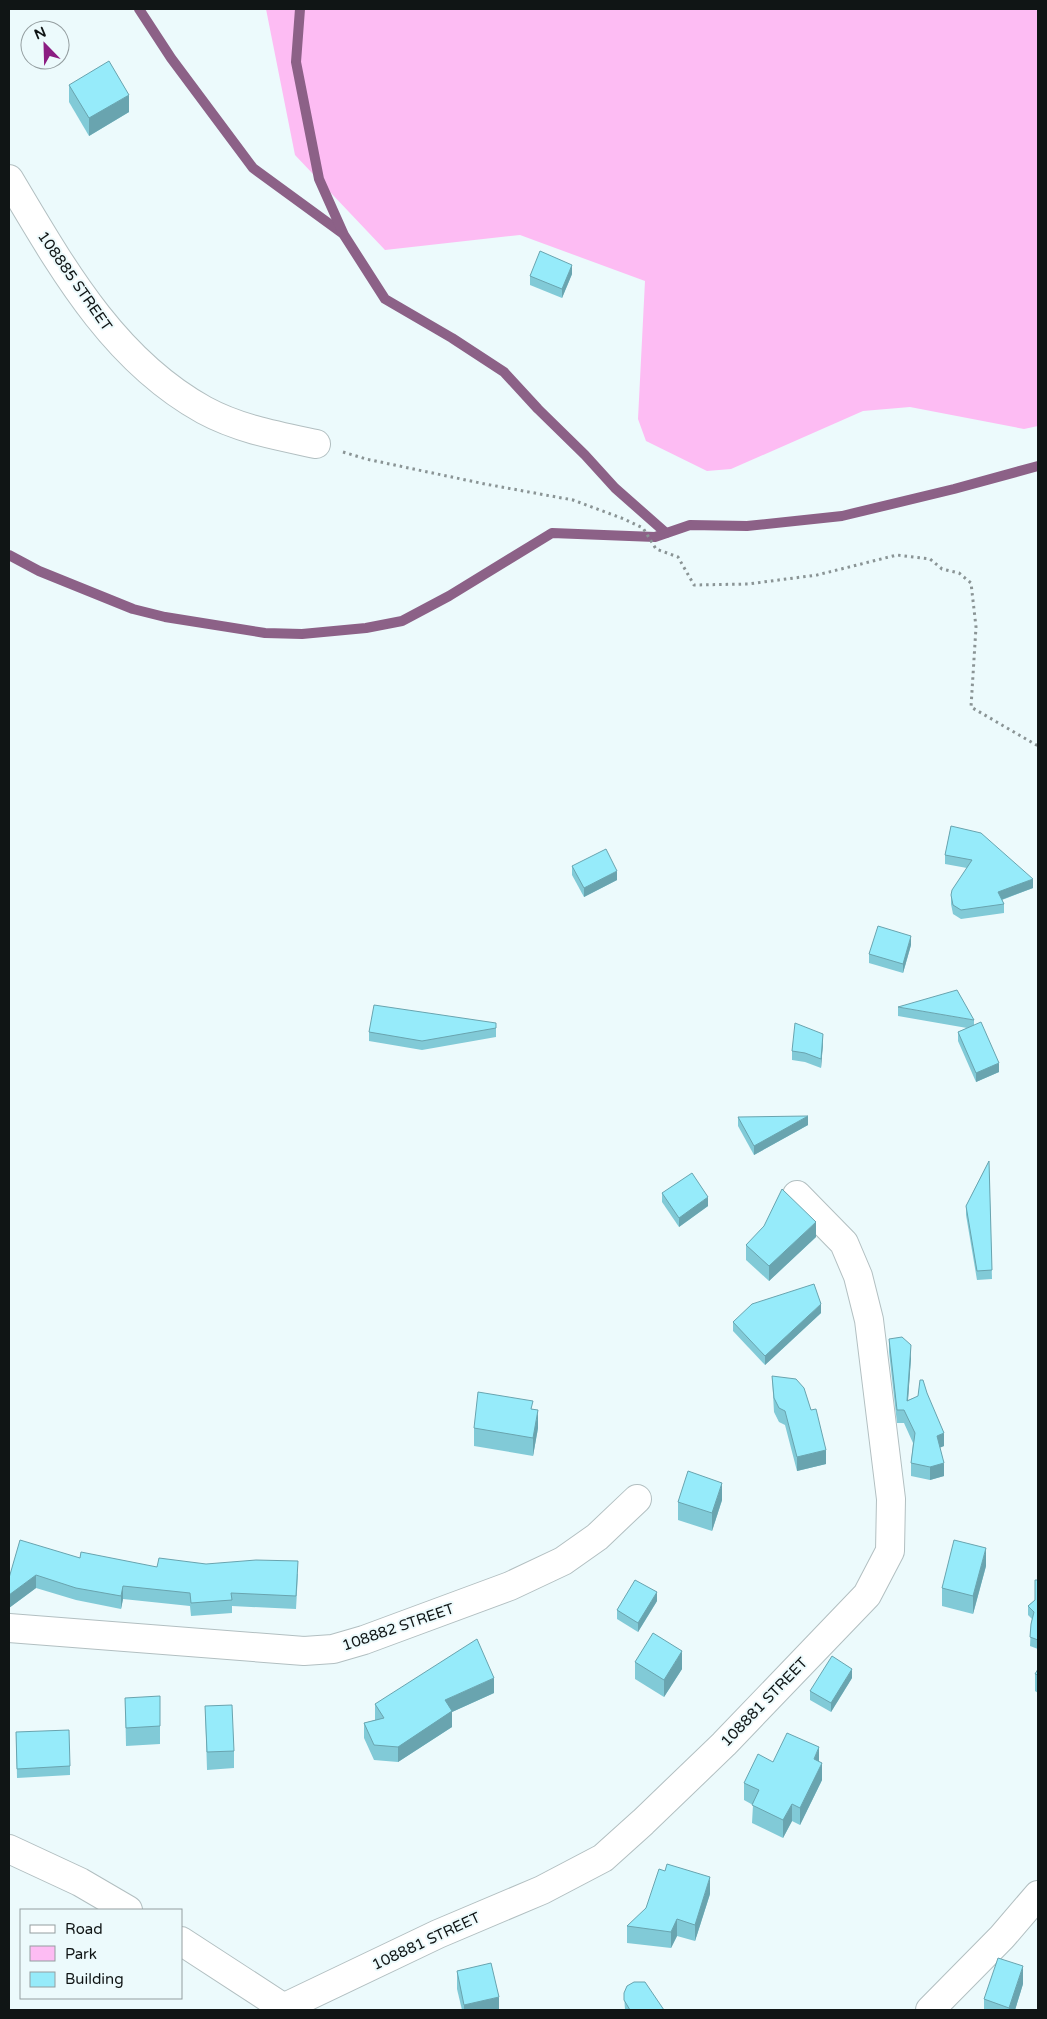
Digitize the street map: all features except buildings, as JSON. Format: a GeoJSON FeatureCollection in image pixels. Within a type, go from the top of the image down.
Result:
{"type":"FeatureCollection","features":[{"type":"Feature","properties":{"kind":"street","name":"108885 STREET"},"geometry":{"type":"LineString","coordinates":[[9,179],[81,295],[120,344],[159,381],[205,410],[253,430],[316,444]]}},
{"type":"Feature","properties":{"kind":"street","name":"108881 STREET"},"geometry":{"type":"LineString","coordinates":[[285,2009],[438,1934],[542,1890],[603,1858],[724,1744],[867,1595],[890,1551],[891,1499],[869,1320],[858,1276],[844,1243],[797,1195]]}},
{"type":"Feature","properties":{"kind":"street","name":"108882 STREET"},"geometry":{"type":"LineString","coordinates":[[9,1628],[304,1651],[334,1649],[364,1640],[510,1586],[563,1561],[597,1537],[637,1499]]}},
{"type":"Feature","properties":{"kind":"street"},"geometry":{"type":"LineString","coordinates":[[9,1849],[80,1882],[126,1909]]}},
{"type":"Feature","properties":{"kind":"street"},"geometry":{"type":"LineString","coordinates":[[930,2010],[1002,1937],[1038,1895]]}},
{"type":"Feature","properties":{"kind":"street"},"geometry":{"type":"LineString","coordinates":[[182,1942],[285,2009]]}},
{"type":"Feature","properties":{"kind":"path"},"geometry":{"type":"LineString","coordinates":[[316,444],[366,458],[486,484],[573,500],[624,519],[643,528],[656,549],[678,557],[694,585],[748,584],[817,575],[897,555],[930,559],[942,569],[959,573],[970,583],[976,628],[971,707],[1038,746]]}},
{"type":"Feature","properties":{"kind":"green space"},"geometry":{"type":"Polygon","coordinates":[[[266,9],[1038,9],[1038,426],[1024,429],[910,407],[863,411],[731,469],[707,471],[646,441],[638,419],[645,281],[520,235],[385,250],[295,155],[266,9]]]}},
{"type":"Feature","properties":{"kind":"waterway"},"geometry":{"type":"LineString","coordinates":[[139,9],[171,58],[253,168],[342,233]]}},
{"type":"Feature","properties":{"kind":"waterway"},"geometry":{"type":"LineString","coordinates":[[300,9],[296,62],[319,179],[344,235],[385,299],[452,338],[504,372],[615,488],[666,533]]}},
{"type":"Feature","properties":{"kind":"waterway"},"geometry":{"type":"LineString","coordinates":[[9,555],[39,571],[133,609],[165,617],[265,633],[302,634],[366,628],[402,621],[449,596],[552,533],[655,537],[690,525],[747,526],[842,516],[954,489],[1038,466]]}}]}
